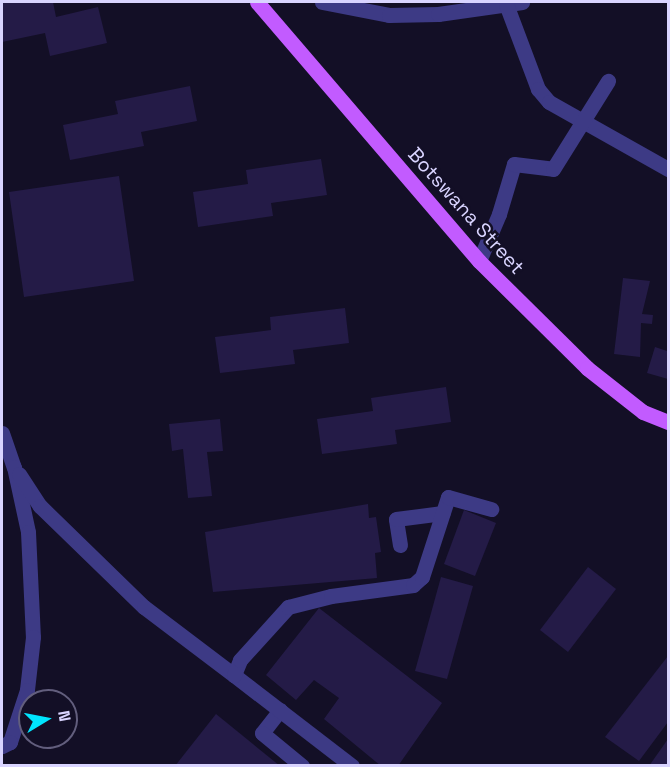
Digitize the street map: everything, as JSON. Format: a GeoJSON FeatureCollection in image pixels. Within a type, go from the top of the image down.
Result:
{"type":"FeatureCollection","features":[{"type":"Feature","properties":{"kind":"main road","name":"Botswana Street"},"geometry":{"type":"LineString","coordinates":[[256,2],[479,261],[587,368],[644,412],[669,422]]}},
{"type":"Feature","properties":{"kind":"street"},"geometry":{"type":"LineString","coordinates":[[322,2],[393,5],[438,14],[522,2]]}},
{"type":"Feature","properties":{"kind":"street"},"geometry":{"type":"LineString","coordinates":[[506,4],[538,89],[549,102],[669,169]]}},
{"type":"Feature","properties":{"kind":"street"},"geometry":{"type":"LineString","coordinates":[[479,261],[499,214],[514,164],[553,169],[608,81]]}},
{"type":"Feature","properties":{"kind":"street"},"geometry":{"type":"LineString","coordinates":[[2,433],[14,467],[28,532],[33,637],[27,690],[10,742],[2,746]]}},
{"type":"Feature","properties":{"kind":"street"},"geometry":{"type":"LineString","coordinates":[[14,467],[39,506],[144,607],[352,765]]}},
{"type":"Feature","properties":{"kind":"street"},"geometry":{"type":"LineString","coordinates":[[234,675],[240,660],[256,638],[288,607],[331,596],[413,585],[422,577],[448,497],[491,509]]}},
{"type":"Feature","properties":{"kind":"street"},"geometry":{"type":"LineString","coordinates":[[400,545],[396,519],[443,513]]}},
{"type":"Feature","properties":{"kind":"street"},"geometry":{"type":"LineString","coordinates":[[280,710],[262,733],[302,765]]}},
{"type":"Feature","properties":{"kind":"building"},"geometry":{"type":"Polygon","coordinates":[[[2,2],[53,2],[56,17],[98,7],[107,43],[50,56],[45,33],[2,42],[2,2]]]}},
{"type":"Feature","properties":{"kind":"building"},"geometry":{"type":"Polygon","coordinates":[[[190,86],[197,121],[141,132],[144,146],[70,160],[63,125],[118,114],[115,101],[190,86]]]}},
{"type":"Feature","properties":{"kind":"building"},"geometry":{"type":"Polygon","coordinates":[[[321,159],[327,195],[271,203],[273,216],[198,227],[193,192],[248,184],[246,170],[321,159]]]}},
{"type":"Feature","properties":{"kind":"building"},"geometry":{"type":"Polygon","coordinates":[[[119,176],[134,281],[24,297],[9,192],[119,176]]]}},
{"type":"Feature","properties":{"kind":"building"},"geometry":{"type":"Polygon","coordinates":[[[623,278],[650,281],[642,314],[653,315],[652,324],[641,323],[640,357],[614,354],[623,278]]]}},
{"type":"Feature","properties":{"kind":"building"},"geometry":{"type":"Polygon","coordinates":[[[345,308],[349,343],[293,350],[295,364],[220,373],[215,337],[271,330],[270,317],[345,308]]]}},
{"type":"Feature","properties":{"kind":"building"},"geometry":{"type":"Polygon","coordinates":[[[655,347],[667,351],[668,379],[647,373],[655,347]]]}},
{"type":"Feature","properties":{"kind":"building"},"geometry":{"type":"Polygon","coordinates":[[[446,387],[451,422],[395,430],[397,444],[322,454],[317,419],[373,411],[371,398],[446,387]]]}},
{"type":"Feature","properties":{"kind":"building"},"geometry":{"type":"Polygon","coordinates":[[[220,419],[223,451],[207,452],[212,496],[188,498],[183,449],[172,451],[169,424],[220,419]]]}},
{"type":"Feature","properties":{"kind":"building"},"geometry":{"type":"Polygon","coordinates":[[[368,504],[369,518],[376,517],[381,552],[375,553],[377,578],[213,592],[205,532],[368,504]]]}},
{"type":"Feature","properties":{"kind":"building"},"geometry":{"type":"Polygon","coordinates":[[[464,510],[496,523],[475,576],[444,564],[464,510]]]}},
{"type":"Feature","properties":{"kind":"building"},"geometry":{"type":"Polygon","coordinates":[[[588,567],[616,589],[568,652],[540,630],[588,567]]]}},
{"type":"Feature","properties":{"kind":"building"},"geometry":{"type":"Polygon","coordinates":[[[441,577],[473,586],[447,679],[415,671],[441,577]]]}},
{"type":"Feature","properties":{"kind":"building"},"geometry":{"type":"Polygon","coordinates":[[[319,608],[442,703],[398,766],[381,766],[324,719],[339,698],[314,680],[296,700],[266,675],[319,608]]]}},
{"type":"Feature","properties":{"kind":"building"},"geometry":{"type":"Polygon","coordinates":[[[668,656],[668,722],[639,761],[605,737],[668,656]]]}},
{"type":"Feature","properties":{"kind":"building"},"geometry":{"type":"Polygon","coordinates":[[[216,714],[280,766],[175,766],[216,714]]]}},
{"type":"Feature","properties":{"kind":"building"},"geometry":{"type":"Polygon","coordinates":[[[668,739],[668,766],[649,766],[668,739]]]}}]}
